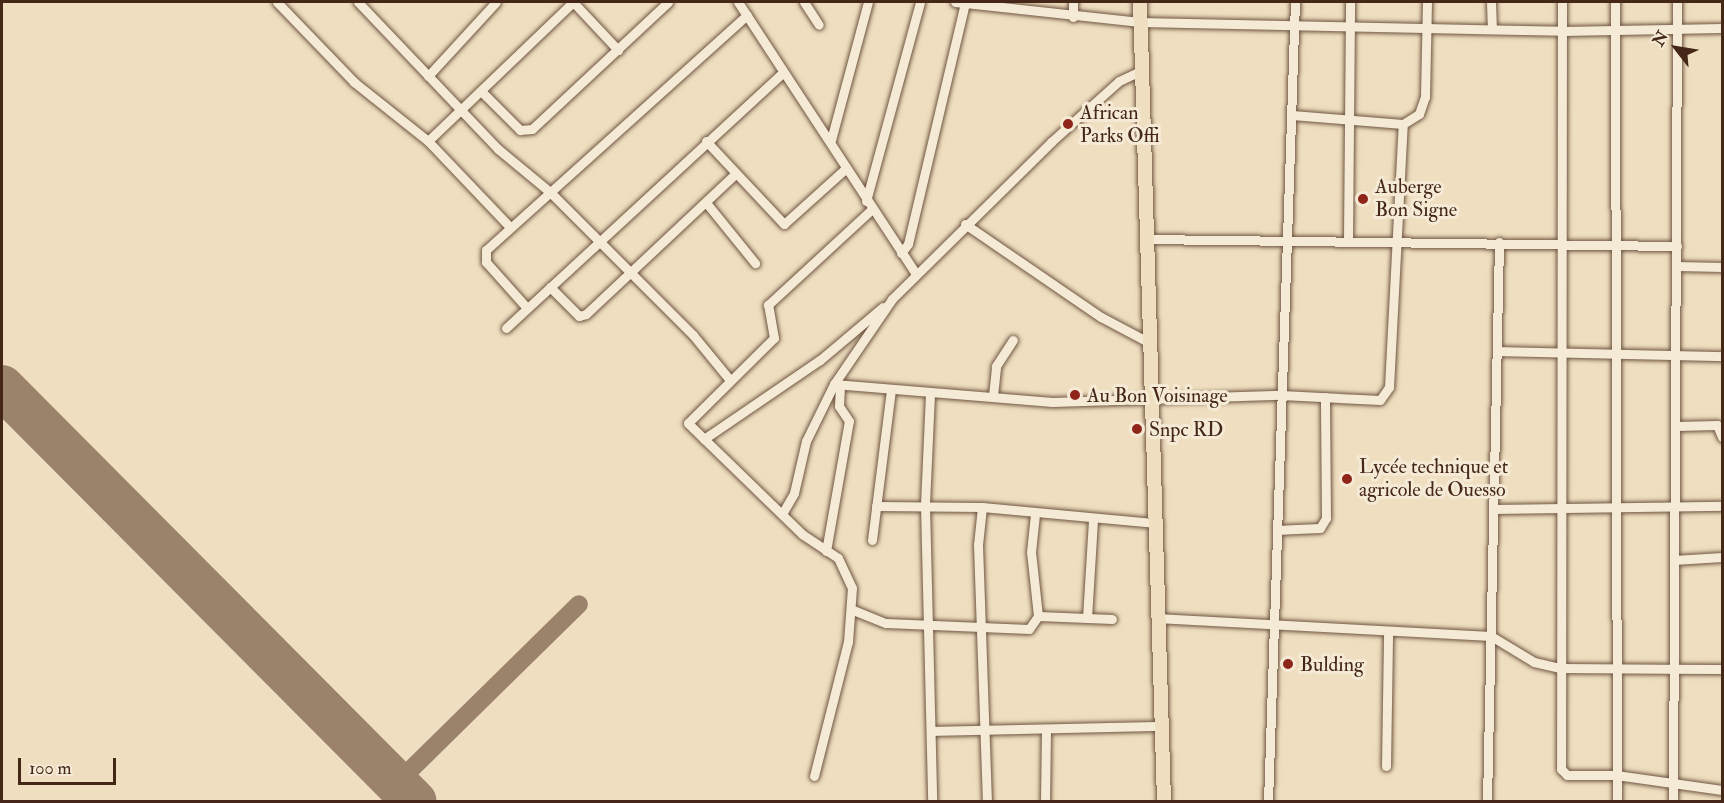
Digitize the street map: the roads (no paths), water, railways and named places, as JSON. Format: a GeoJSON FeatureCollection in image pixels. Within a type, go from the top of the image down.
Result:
{"type":"FeatureCollection","features":[{"type":"Feature","properties":{"kind":"highway"},"geometry":{"type":"LineString","coordinates":[[1140,2],[1153,524],[1164,801]]}},
{"type":"Feature","properties":{"kind":"street"},"geometry":{"type":"LineString","coordinates":[[358,2],[428,76],[712,354],[730,380]]}},
{"type":"Feature","properties":{"kind":"street"},"geometry":{"type":"LineString","coordinates":[[428,76],[496,2]]}},
{"type":"Feature","properties":{"kind":"street"},"geometry":{"type":"LineString","coordinates":[[428,141],[482,92],[573,2],[618,50]]}},
{"type":"Feature","properties":{"kind":"street"},"geometry":{"type":"LineString","coordinates":[[482,92],[526,131],[618,50],[668,2]]}},
{"type":"Feature","properties":{"kind":"street"},"geometry":{"type":"LineString","coordinates":[[738,2],[783,72],[831,140],[845,169],[871,210],[915,272]]}},
{"type":"Feature","properties":{"kind":"street"},"geometry":{"type":"LineString","coordinates":[[804,2],[819,25]]}},
{"type":"Feature","properties":{"kind":"street"},"geometry":{"type":"LineString","coordinates":[[831,140],[868,2]]}},
{"type":"Feature","properties":{"kind":"street"},"geometry":{"type":"LineString","coordinates":[[866,201],[920,2]]}},
{"type":"Feature","properties":{"kind":"street"},"geometry":{"type":"LineString","coordinates":[[901,253],[908,244],[960,2],[1011,4],[1073,17],[1140,22],[1295,23],[1427,30],[1562,31],[1722,28]]}},
{"type":"Feature","properties":{"kind":"street"},"geometry":{"type":"LineString","coordinates":[[1073,2],[1073,17]]}},
{"type":"Feature","properties":{"kind":"street"},"geometry":{"type":"LineString","coordinates":[[1268,801],[1276,627],[1281,395],[1289,241],[1295,2]]}},
{"type":"Feature","properties":{"kind":"street"},"geometry":{"type":"LineString","coordinates":[[1348,240],[1350,2]]}},
{"type":"Feature","properties":{"kind":"street"},"geometry":{"type":"LineString","coordinates":[[1292,115],[1403,124],[1423,107],[1426,2]]}},
{"type":"Feature","properties":{"kind":"street"},"geometry":{"type":"LineString","coordinates":[[1491,2],[1492,29]]}},
{"type":"Feature","properties":{"kind":"street"},"geometry":{"type":"LineString","coordinates":[[1562,2],[1562,773],[1616,775],[1722,790]]}},
{"type":"Feature","properties":{"kind":"street"},"geometry":{"type":"LineString","coordinates":[[1614,2],[1617,244],[1613,508],[1617,801]]}},
{"type":"Feature","properties":{"kind":"street"},"geometry":{"type":"LineString","coordinates":[[1673,801],[1671,668],[1676,507],[1679,30],[1677,2]]}},
{"type":"Feature","properties":{"kind":"street"},"geometry":{"type":"LineString","coordinates":[[283,4],[354,82],[428,141],[510,227]]}},
{"type":"Feature","properties":{"kind":"street"},"geometry":{"type":"LineString","coordinates":[[527,308],[485,258],[510,227],[747,15]]}},
{"type":"Feature","properties":{"kind":"street"},"geometry":{"type":"LineString","coordinates":[[782,514],[794,493],[804,447],[837,385],[892,299],[915,272],[965,224],[1116,84],[1140,70]]}},
{"type":"Feature","properties":{"kind":"street"},"geometry":{"type":"LineString","coordinates":[[506,328],[783,72]]}},
{"type":"Feature","properties":{"kind":"street"},"geometry":{"type":"LineString","coordinates":[[837,385],[930,394],[1151,403],[1281,395],[1380,400],[1385,395],[1400,242],[1403,124]]}},
{"type":"Feature","properties":{"kind":"street"},"geometry":{"type":"LineString","coordinates":[[706,141],[784,224],[845,169]]}},
{"type":"Feature","properties":{"kind":"street"},"geometry":{"type":"LineString","coordinates":[[550,286],[582,316],[708,205],[735,174]]}},
{"type":"Feature","properties":{"kind":"street"},"geometry":{"type":"LineString","coordinates":[[708,205],[756,263]]}},
{"type":"Feature","properties":{"kind":"street"},"geometry":{"type":"LineString","coordinates":[[814,776],[853,610],[854,595],[841,562],[782,514],[704,439],[689,420],[774,338],[768,305],[871,210]]}},
{"type":"Feature","properties":{"kind":"street"},"geometry":{"type":"LineString","coordinates":[[965,224],[1083,306],[1150,343]]}},
{"type":"Feature","properties":{"kind":"street"},"geometry":{"type":"LineString","coordinates":[[1146,239],[1677,246]]}},
{"type":"Feature","properties":{"kind":"street"},"geometry":{"type":"LineString","coordinates":[[1487,801],[1497,509],[1499,242]]}},
{"type":"Feature","properties":{"kind":"street"},"geometry":{"type":"LineString","coordinates":[[1677,266],[1722,267]]}},
{"type":"Feature","properties":{"kind":"street"},"geometry":{"type":"LineString","coordinates":[[704,439],[820,360],[892,299]]}},
{"type":"Feature","properties":{"kind":"street"},"geometry":{"type":"LineString","coordinates":[[993,396],[996,366],[1013,340]]}},
{"type":"Feature","properties":{"kind":"street"},"geometry":{"type":"LineString","coordinates":[[1498,351],[1616,351],[1722,356]]}},
{"type":"Feature","properties":{"kind":"street"},"geometry":{"type":"LineString","coordinates":[[826,551],[849,421],[838,406],[837,385]]}},
{"type":"Feature","properties":{"kind":"street"},"geometry":{"type":"LineString","coordinates":[[872,540],[891,390]]}},
{"type":"Feature","properties":{"kind":"street"},"geometry":{"type":"LineString","coordinates":[[930,394],[925,505],[926,624],[933,731],[932,801]]}},
{"type":"Feature","properties":{"kind":"street"},"geometry":{"type":"LineString","coordinates":[[1277,530],[1320,528],[1326,518],[1325,397]]}},
{"type":"Feature","properties":{"kind":"street"},"geometry":{"type":"LineString","coordinates":[[1676,426],[1717,425],[1722,437]]}},
{"type":"Feature","properties":{"kind":"street"},"geometry":{"type":"LineString","coordinates":[[876,506],[982,507],[1153,524]]}},
{"type":"Feature","properties":{"kind":"street"},"geometry":{"type":"LineString","coordinates":[[1497,509],[1722,506]]}},
{"type":"Feature","properties":{"kind":"street"},"geometry":{"type":"LineString","coordinates":[[982,507],[981,629],[987,801]]}},
{"type":"Feature","properties":{"kind":"street"},"geometry":{"type":"LineString","coordinates":[[853,610],[886,622],[981,629],[1029,629],[1038,616],[1031,552],[1035,513]]}},
{"type":"Feature","properties":{"kind":"street"},"geometry":{"type":"LineString","coordinates":[[1088,618],[1093,519]]}},
{"type":"Feature","properties":{"kind":"street"},"geometry":{"type":"LineString","coordinates":[[1674,560],[1722,557]]}},
{"type":"Feature","properties":{"kind":"street"},"geometry":{"type":"LineString","coordinates":[[1038,616],[1112,619]]}},
{"type":"Feature","properties":{"kind":"street"},"geometry":{"type":"LineString","coordinates":[[1156,618],[1276,627],[1491,636],[1534,662],[1561,668],[1722,669]]}},
{"type":"Feature","properties":{"kind":"street"},"geometry":{"type":"LineString","coordinates":[[1386,765],[1388,632]]}},
{"type":"Feature","properties":{"kind":"street"},"geometry":{"type":"LineString","coordinates":[[933,731],[985,732],[1162,726]]}},
{"type":"Feature","properties":{"kind":"street"},"geometry":{"type":"LineString","coordinates":[[1045,801],[1046,729]]}},
{"type":"Feature","properties":{"kind":"place","name":"African Parks Offi"},"geometry":{"type":"Point","coordinates":[1068,124]}},
{"type":"Feature","properties":{"kind":"place","name":"Auberge Bon Signe"},"geometry":{"type":"Point","coordinates":[1363,199]}},
{"type":"Feature","properties":{"kind":"place","name":"Au Bon Voisinage"},"geometry":{"type":"Point","coordinates":[1075,395]}},
{"type":"Feature","properties":{"kind":"place","name":"Snpc RD"},"geometry":{"type":"Point","coordinates":[1137,429]}},
{"type":"Feature","properties":{"kind":"place","name":"Lycée technique et agricole de Ouesso"},"geometry":{"type":"Point","coordinates":[1347,479]}},
{"type":"Feature","properties":{"kind":"place","name":"Bulding"},"geometry":{"type":"Point","coordinates":[1288,664]}}]}
